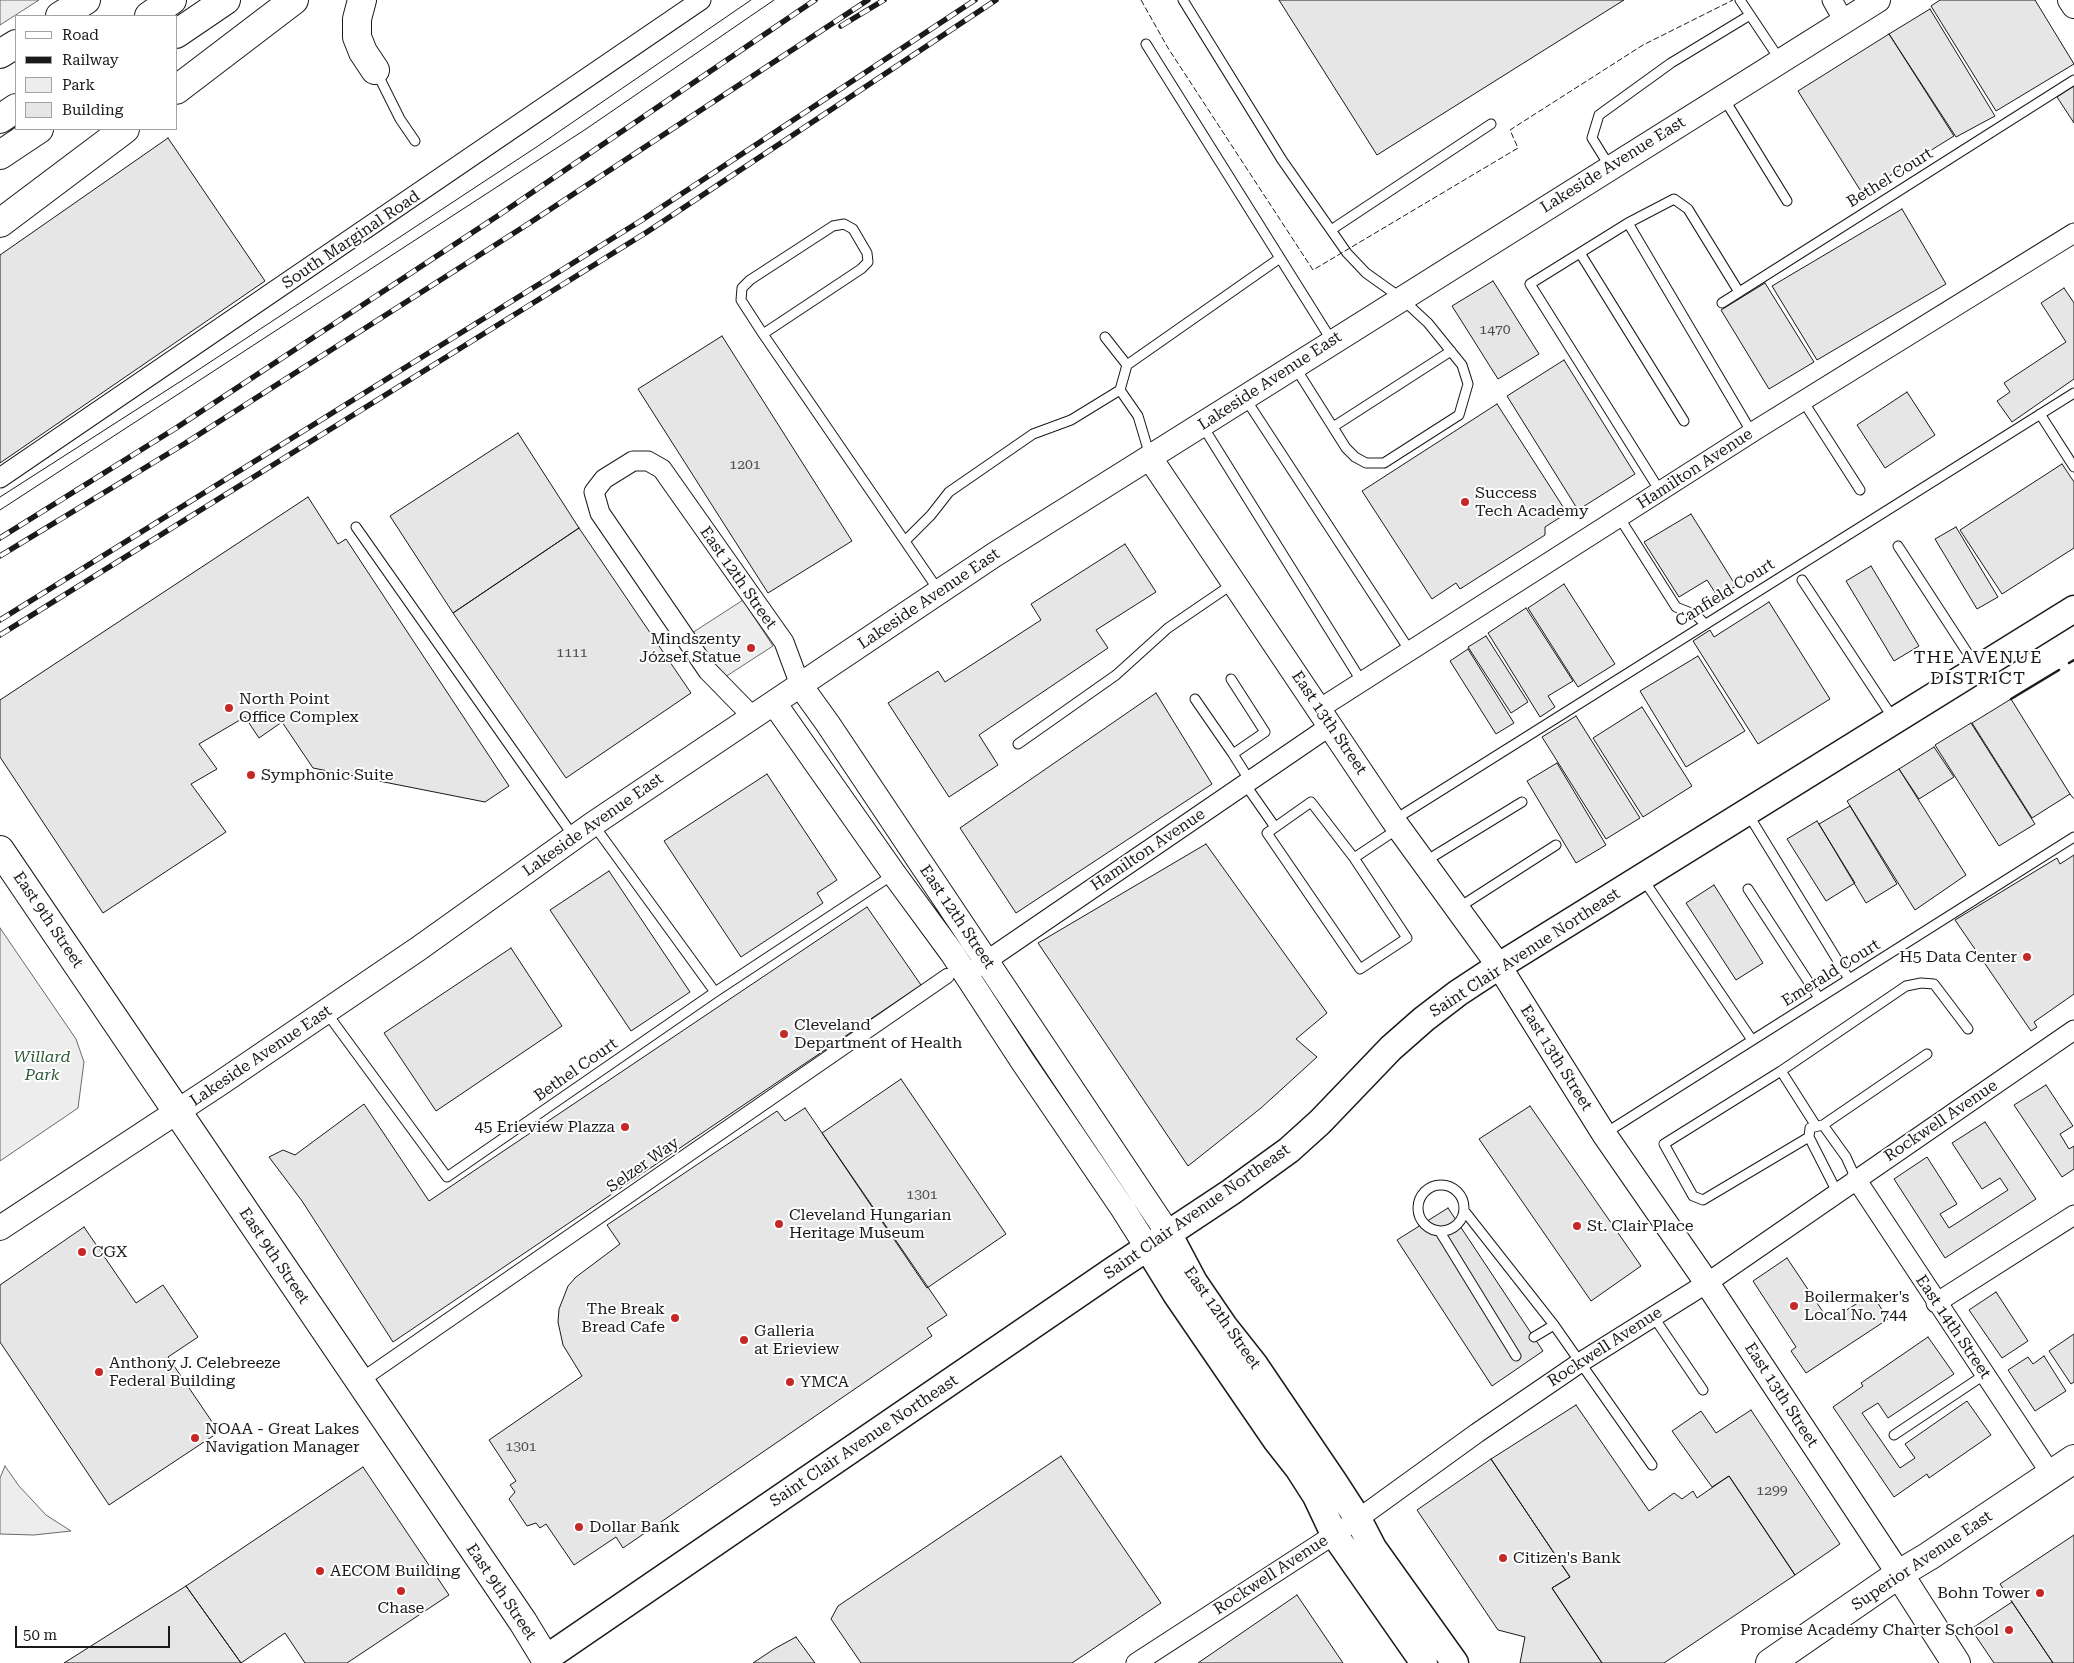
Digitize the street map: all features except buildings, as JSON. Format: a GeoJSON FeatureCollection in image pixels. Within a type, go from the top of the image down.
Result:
{"type":"FeatureCollection","features":[{"type":"Feature","properties":{"kind":"main road"},"geometry":{"type":"LineString","coordinates":[[62,15],[86,0]]}},
{"type":"Feature","properties":{"kind":"main road"},"geometry":{"type":"LineString","coordinates":[[150,15],[172,0]]}},
{"type":"Feature","properties":{"kind":"main road"},"geometry":{"type":"LineString","coordinates":[[178,33],[226,0]]}},
{"type":"Feature","properties":{"kind":"main road"},"geometry":{"type":"LineString","coordinates":[[178,88],[294,0]]}},
{"type":"Feature","properties":{"kind":"main road"},"geometry":{"type":"LineString","coordinates":[[362,0],[357,19],[357,37],[363,52],[375,70]]}},
{"type":"Feature","properties":{"kind":"main road"},"geometry":{"type":"LineString","coordinates":[[0,54],[15,45]]}},
{"type":"Feature","properties":{"kind":"main road"},"geometry":{"type":"LineString","coordinates":[[0,119],[15,109]]}},
{"type":"Feature","properties":{"kind":"main road"},"geometry":{"type":"LineString","coordinates":[[0,155],[38,130]]}},
{"type":"Feature","properties":{"kind":"main road"},"geometry":{"type":"LineString","coordinates":[[0,223],[123,130]]}},
{"type":"Feature","properties":{"kind":"main road","name":"Saint Clair Avenue Northeast"},"geometry":{"type":"LineString","coordinates":[[544,1662],[1157,1240],[1231,1192],[1289,1150],[1320,1122],[1391,1048],[1424,1019],[1499,966],[2074,609]]}},
{"type":"Feature","properties":{"kind":"main road","name":"East 9th Street"},"geometry":{"type":"LineString","coordinates":[[0,850],[523,1622],[544,1662]]}},
{"type":"Feature","properties":{"kind":"main road","name":"East 12th Street"},"geometry":{"type":"LineString","coordinates":[[1157,1240],[1194,1282],[1224,1326],[1254,1364],[1358,1519],[1373,1548],[1455,1663]]}},
{"type":"Feature","properties":{"kind":"main road","name":"East 12th Street"},"geometry":{"type":"LineString","coordinates":[[1157,1240],[1176,1294],[1276,1440],[1298,1468],[1316,1496],[1334,1534],[1424,1663]]}},
{"type":"Feature","properties":{"kind":"main road","name":"Superior Avenue East"},"geometry":{"type":"LineString","coordinates":[[1770,1663],[1899,1574],[1930,1556],[2074,1459]]}},
{"type":"Feature","properties":{"kind":"main road","name":"East 13th Street"},"geometry":{"type":"LineString","coordinates":[[1899,1574],[1956,1663]]}},
{"type":"Feature","properties":{"kind":"street","name":"South Marginal Road"},"geometry":{"type":"LineString","coordinates":[[0,478],[701,0]]}},
{"type":"Feature","properties":{"kind":"street"},"geometry":{"type":"LineString","coordinates":[[1832,0],[1844,21]]}},
{"type":"Feature","properties":{"kind":"street","name":"Lakeside Avenue East"},"geometry":{"type":"LineString","coordinates":[[0,1228],[326,1012],[584,831],[994,554],[1878,0]]}},
{"type":"Feature","properties":{"kind":"street"},"geometry":{"type":"LineString","coordinates":[[2070,0],[2074,6]]}},
{"type":"Feature","properties":{"kind":"street","name":"Hamilton Avenue"},"geometry":{"type":"LineString","coordinates":[[957,975],[986,961],[1248,783],[1325,718],[1362,682],[1660,491],[2074,233]]}},
{"type":"Feature","properties":{"kind":"street","name":"East 13th Street"},"geometry":{"type":"LineString","coordinates":[[1150,458],[1396,824],[1499,966],[1604,1134],[1707,1283],[1899,1574]]}},
{"type":"Feature","properties":{"kind":"street","name":"East 12th Street"},"geometry":{"type":"LineString","coordinates":[[753,717],[708,671],[600,513],[594,492],[604,479],[633,461],[648,461],[662,469],[784,642],[800,685],[986,961],[1157,1240]]}},
{"type":"Feature","properties":{"kind":"street","name":"East 12th Street"},"geometry":{"type":"LineString","coordinates":[[774,703],[894,874],[957,975],[1023,1062],[1124,1209],[1157,1240]]}},
{"type":"Feature","properties":{"kind":"street","name":"Selzer Way"},"geometry":{"type":"LineString","coordinates":[[359,1382],[957,975]]}},
{"type":"Feature","properties":{"kind":"street","name":"Rockwell Avenue"},"geometry":{"type":"LineString","coordinates":[[1136,1663],[1358,1519],[1477,1433],[1581,1362],[1707,1283],[2074,1030]]}},
{"type":"Feature","properties":{"kind":"street","name":"East 14th Street"},"geometry":{"type":"LineString","coordinates":[[1856,1179],[1936,1303],[2051,1474]]}},
{"type":"Feature","properties":{"kind":"street"},"geometry":{"type":"LineString","coordinates":[[1936,1303],[2074,1215]]}},
{"type":"Feature","properties":{"kind":"lane"},"geometry":{"type":"LineString","coordinates":[[1183,0],[1282,160],[1356,264],[1401,298],[1428,323],[1462,364],[1468,384],[1460,415],[1384,464],[1366,464],[1346,448],[1294,365]]}},
{"type":"Feature","properties":{"kind":"lane"},"geometry":{"type":"LineString","coordinates":[[1740,0],[1780,61]]}},
{"type":"Feature","properties":{"kind":"lane"},"geometry":{"type":"LineString","coordinates":[[1610,167],[1592,138],[1599,115],[1671,63],[1750,15]]}},
{"type":"Feature","properties":{"kind":"lane"},"geometry":{"type":"LineString","coordinates":[[1146,44],[1332,342]]}},
{"type":"Feature","properties":{"kind":"lane"},"geometry":{"type":"LineString","coordinates":[[375,70],[400,119],[415,140]]}},
{"type":"Feature","properties":{"kind":"lane","name":"Bethel Court"},"geometry":{"type":"LineString","coordinates":[[1722,303],[2074,80]]}},
{"type":"Feature","properties":{"kind":"lane"},"geometry":{"type":"LineString","coordinates":[[1723,97],[1788,201]]}},
{"type":"Feature","properties":{"kind":"lane"},"geometry":{"type":"LineString","coordinates":[[1331,230],[1491,124]]}},
{"type":"Feature","properties":{"kind":"lane"},"geometry":{"type":"LineString","coordinates":[[1660,491],[1530,284],[1628,223],[1674,199],[1688,209],[1739,292]]}},
{"type":"Feature","properties":{"kind":"lane"},"geometry":{"type":"LineString","coordinates":[[1628,223],[1752,433]]}},
{"type":"Feature","properties":{"kind":"lane"},"geometry":{"type":"LineString","coordinates":[[763,334],[861,269],[868,262],[867,252],[853,229],[844,224],[833,226],[750,280],[742,288],[741,300],[763,334],[939,592]]}},
{"type":"Feature","properties":{"kind":"lane"},"geometry":{"type":"LineString","coordinates":[[1580,253],[1684,421]]}},
{"type":"Feature","properties":{"kind":"lane"},"geometry":{"type":"LineString","coordinates":[[905,541],[931,515],[949,492],[1033,434],[1071,420],[1120,390],[1127,365],[1280,258]]}},
{"type":"Feature","properties":{"kind":"lane"},"geometry":{"type":"LineString","coordinates":[[1105,337],[1127,365]]}},
{"type":"Feature","properties":{"kind":"lane"},"geometry":{"type":"LineString","coordinates":[[1333,427],[1451,352]]}},
{"type":"Feature","properties":{"kind":"lane"},"geometry":{"type":"LineString","coordinates":[[1120,390],[1138,416],[1150,458]]}},
{"type":"Feature","properties":{"kind":"lane","name":"Canfield Court"},"geometry":{"type":"LineString","coordinates":[[1354,858],[1396,824],[1704,624],[2074,393]]}},
{"type":"Feature","properties":{"kind":"lane"},"geometry":{"type":"LineString","coordinates":[[1244,397],[1410,651]]}},
{"type":"Feature","properties":{"kind":"lane"},"geometry":{"type":"LineString","coordinates":[[1803,401],[1860,490]]}},
{"type":"Feature","properties":{"kind":"lane"},"geometry":{"type":"LineString","coordinates":[[2040,414],[2074,467]]}},
{"type":"Feature","properties":{"kind":"lane"},"geometry":{"type":"LineString","coordinates":[[1202,424],[1362,682]]}},
{"type":"Feature","properties":{"kind":"lane"},"geometry":{"type":"LineString","coordinates":[[1619,517],[1676,607],[1696,615],[1704,624]]}},
{"type":"Feature","properties":{"kind":"lane"},"geometry":{"type":"LineString","coordinates":[[356,527],[584,831],[716,992]]}},
{"type":"Feature","properties":{"kind":"lane"},"geometry":{"type":"LineString","coordinates":[[1898,546],[1978,669]]}},
{"type":"Feature","properties":{"kind":"lane"},"geometry":{"type":"LineString","coordinates":[[1802,580],[1895,720]]}},
{"type":"Feature","properties":{"kind":"lane"},"geometry":{"type":"LineString","coordinates":[[1018,744],[1116,675],[1168,628],[1234,583]]}},
{"type":"Feature","properties":{"kind":"lane"},"geometry":{"type":"LineString","coordinates":[[1231,678],[1265,732],[1233,754]]}},
{"type":"Feature","properties":{"kind":"lane"},"geometry":{"type":"LineString","coordinates":[[1195,699],[1233,754],[1275,827]]}},
{"type":"Feature","properties":{"kind":"lane"},"geometry":{"type":"LineString","coordinates":[[1311,802],[1354,858],[1406,938],[1360,969],[1267,833],[1311,802]]}},
{"type":"Feature","properties":{"kind":"lane"},"geometry":{"type":"LineString","coordinates":[[1424,862],[1522,802]]}},
{"type":"Feature","properties":{"kind":"lane"},"geometry":{"type":"LineString","coordinates":[[1747,812],[1849,979]]}},
{"type":"Feature","properties":{"kind":"lane","name":"Emerald Court"},"geometry":{"type":"LineString","coordinates":[[1604,1134],[2074,837]]}},
{"type":"Feature","properties":{"kind":"lane"},"geometry":{"type":"LineString","coordinates":[[1457,908],[1556,845]]}},
{"type":"Feature","properties":{"kind":"lane","name":"Bethel Court"},"geometry":{"type":"LineString","coordinates":[[326,1012],[447,1177],[716,992],[894,874]]}},
{"type":"Feature","properties":{"kind":"lane"},"geometry":{"type":"LineString","coordinates":[[1642,877],[1752,1040]]}},
{"type":"Feature","properties":{"kind":"lane"},"geometry":{"type":"LineString","coordinates":[[1748,890],[1820,998]]}},
{"type":"Feature","properties":{"kind":"lane"},"geometry":{"type":"LineString","coordinates":[[1809,1137],[1703,1200],[1693,1196],[1664,1144],[1781,1071],[1906,986],[1921,983],[1934,984],[1968,1029]]}},
{"type":"Feature","properties":{"kind":"lane"},"geometry":{"type":"LineString","coordinates":[[1837,1192],[1809,1137],[1810,1128],[1819,1125],[1927,1054]]}},
{"type":"Feature","properties":{"kind":"lane"},"geometry":{"type":"LineString","coordinates":[[1781,1071],[1819,1125],[1846,1158],[1856,1179]]}},
{"type":"Feature","properties":{"kind":"lane"},"geometry":{"type":"LineString","coordinates":[[1466,1213],[1452,1229],[1440,1232],[1430,1230],[1422,1224],[1418,1210],[1419,1202],[1428,1189],[1444,1185],[1452,1187],[1463,1198],[1466,1213],[1554,1325],[1652,1465]]}},
{"type":"Feature","properties":{"kind":"lane"},"geometry":{"type":"LineString","coordinates":[[1440,1232],[1516,1356]]}},
{"type":"Feature","properties":{"kind":"lane"},"geometry":{"type":"LineString","coordinates":[[1653,1316],[1703,1390]]}},
{"type":"Feature","properties":{"kind":"lane"},"geometry":{"type":"LineString","coordinates":[[1534,1338],[1554,1325]]}},
{"type":"Feature","properties":{"kind":"lane"},"geometry":{"type":"LineString","coordinates":[[1894,1435],[1984,1375]]}},
{"type":"Feature","properties":{"kind":"green space"},"geometry":{"type":"Polygon","coordinates":[[[0,0],[39,0],[15,15],[0,25],[0,0]]]}},
{"type":"Feature","properties":{"kind":"green space"},"geometry":{"type":"Polygon","coordinates":[[[743,600],[773,646],[722,679],[692,633],[743,600]]]}},
{"type":"Feature","properties":{"kind":"green space","name":"Willard Park"},"geometry":{"type":"Polygon","coordinates":[[[0,928],[76,1039],[84,1062],[78,1108],[0,1161],[0,928]]]}},
{"type":"Feature","properties":{"kind":"green space"},"geometry":{"type":"Polygon","coordinates":[[[5,1466],[19,1486],[46,1515],[71,1531],[34,1535],[0,1534],[0,1478],[5,1466]]]}},
{"type":"Feature","properties":{"kind":"tram line"},"geometry":{"type":"LineString","coordinates":[[0,497],[192,374],[538,146],[751,0]]}},
{"type":"Feature","properties":{"kind":"tram line"},"geometry":{"type":"LineString","coordinates":[[0,510],[586,129],[774,0]]}},
{"type":"Feature","properties":{"kind":"railway"},"geometry":{"type":"LineString","coordinates":[[0,538],[176,428],[499,215],[815,0]]}},
{"type":"Feature","properties":{"kind":"railway"},"geometry":{"type":"LineString","coordinates":[[0,556],[184,444],[528,224],[868,0]]}},
{"type":"Feature","properties":{"kind":"railway"},"geometry":{"type":"LineString","coordinates":[[841,26],[884,0]]}},
{"type":"Feature","properties":{"kind":"railway"},"geometry":{"type":"LineString","coordinates":[[0,620],[642,220],[975,0]]}},
{"type":"Feature","properties":{"kind":"railway"},"geometry":{"type":"LineString","coordinates":[[0,635],[647,232],[996,0]]}},
{"type":"Feature","properties":{"kind":"fence"},"geometry":{"type":"LineString","coordinates":[[1141,0],[1168,48],[1313,270],[1518,148],[1510,130],[1643,45],[1733,0]]}},
{"type":"Feature","properties":{"kind":"fence"},"geometry":{"type":"LineString","coordinates":[[2070,794],[2074,799]]}},
{"type":"Feature","properties":{"kind":"wall"},"geometry":{"type":"LineString","coordinates":[[2069,663],[2074,660]]}},
{"type":"Feature","properties":{"kind":"wall"},"geometry":{"type":"LineString","coordinates":[[2011,699],[2059,670]]}},
{"type":"Feature","properties":{"kind":"place","name":"Success Tech Academy"},"geometry":{"type":"Point","coordinates":[1465,502]}},
{"type":"Feature","properties":{"kind":"place","name":"Mindszenty József Statue"},"geometry":{"type":"Point","coordinates":[751,648]}},
{"type":"Feature","properties":{"kind":"place","name":"North Point Office Complex"},"geometry":{"type":"Point","coordinates":[229,708]}},
{"type":"Feature","properties":{"kind":"place","name":"Symphonic Suite"},"geometry":{"type":"Point","coordinates":[251,775]}},
{"type":"Feature","properties":{"kind":"place","name":"H5 Data Center"},"geometry":{"type":"Point","coordinates":[2027,957]}},
{"type":"Feature","properties":{"kind":"place","name":"Cleveland Department of Health"},"geometry":{"type":"Point","coordinates":[784,1034]}},
{"type":"Feature","properties":{"kind":"place","name":"45 Erieview Plazza"},"geometry":{"type":"Point","coordinates":[625,1127]}},
{"type":"Feature","properties":{"kind":"place","name":"Cleveland Hungarian Heritage Museum"},"geometry":{"type":"Point","coordinates":[779,1224]}},
{"type":"Feature","properties":{"kind":"place","name":"St. Clair Place"},"geometry":{"type":"Point","coordinates":[1577,1226]}},
{"type":"Feature","properties":{"kind":"place","name":"CGX"},"geometry":{"type":"Point","coordinates":[82,1252]}},
{"type":"Feature","properties":{"kind":"place","name":"Boilermaker's Local No. 744"},"geometry":{"type":"Point","coordinates":[1794,1306]}},
{"type":"Feature","properties":{"kind":"place","name":"The Break Bread Cafe"},"geometry":{"type":"Point","coordinates":[675,1318]}},
{"type":"Feature","properties":{"kind":"place","name":"Galleria at Erieview"},"geometry":{"type":"Point","coordinates":[744,1340]}},
{"type":"Feature","properties":{"kind":"place","name":"Anthony J. Celebreeze Federal Building"},"geometry":{"type":"Point","coordinates":[99,1372]}},
{"type":"Feature","properties":{"kind":"place","name":"YMCA"},"geometry":{"type":"Point","coordinates":[790,1382]}},
{"type":"Feature","properties":{"kind":"place","name":"NOAA - Great Lakes Navigation Manager"},"geometry":{"type":"Point","coordinates":[195,1438]}},
{"type":"Feature","properties":{"kind":"place","name":"Dollar Bank"},"geometry":{"type":"Point","coordinates":[579,1527]}},
{"type":"Feature","properties":{"kind":"place","name":"Citizen's Bank"},"geometry":{"type":"Point","coordinates":[1503,1558]}},
{"type":"Feature","properties":{"kind":"place","name":"AECOM Building"},"geometry":{"type":"Point","coordinates":[320,1571]}},
{"type":"Feature","properties":{"kind":"place","name":"Chase"},"geometry":{"type":"Point","coordinates":[401,1591]}},
{"type":"Feature","properties":{"kind":"place","name":"Bohn Tower"},"geometry":{"type":"Point","coordinates":[2040,1593]}},
{"type":"Feature","properties":{"kind":"place","name":"Promise Academy Charter School"},"geometry":{"type":"Point","coordinates":[2009,1630]}},
{"type":"Feature","properties":{"kind":"district","name":"THE AVENUE DISTRICT"},"geometry":{"type":"Point","coordinates":[1978,668]}}]}
